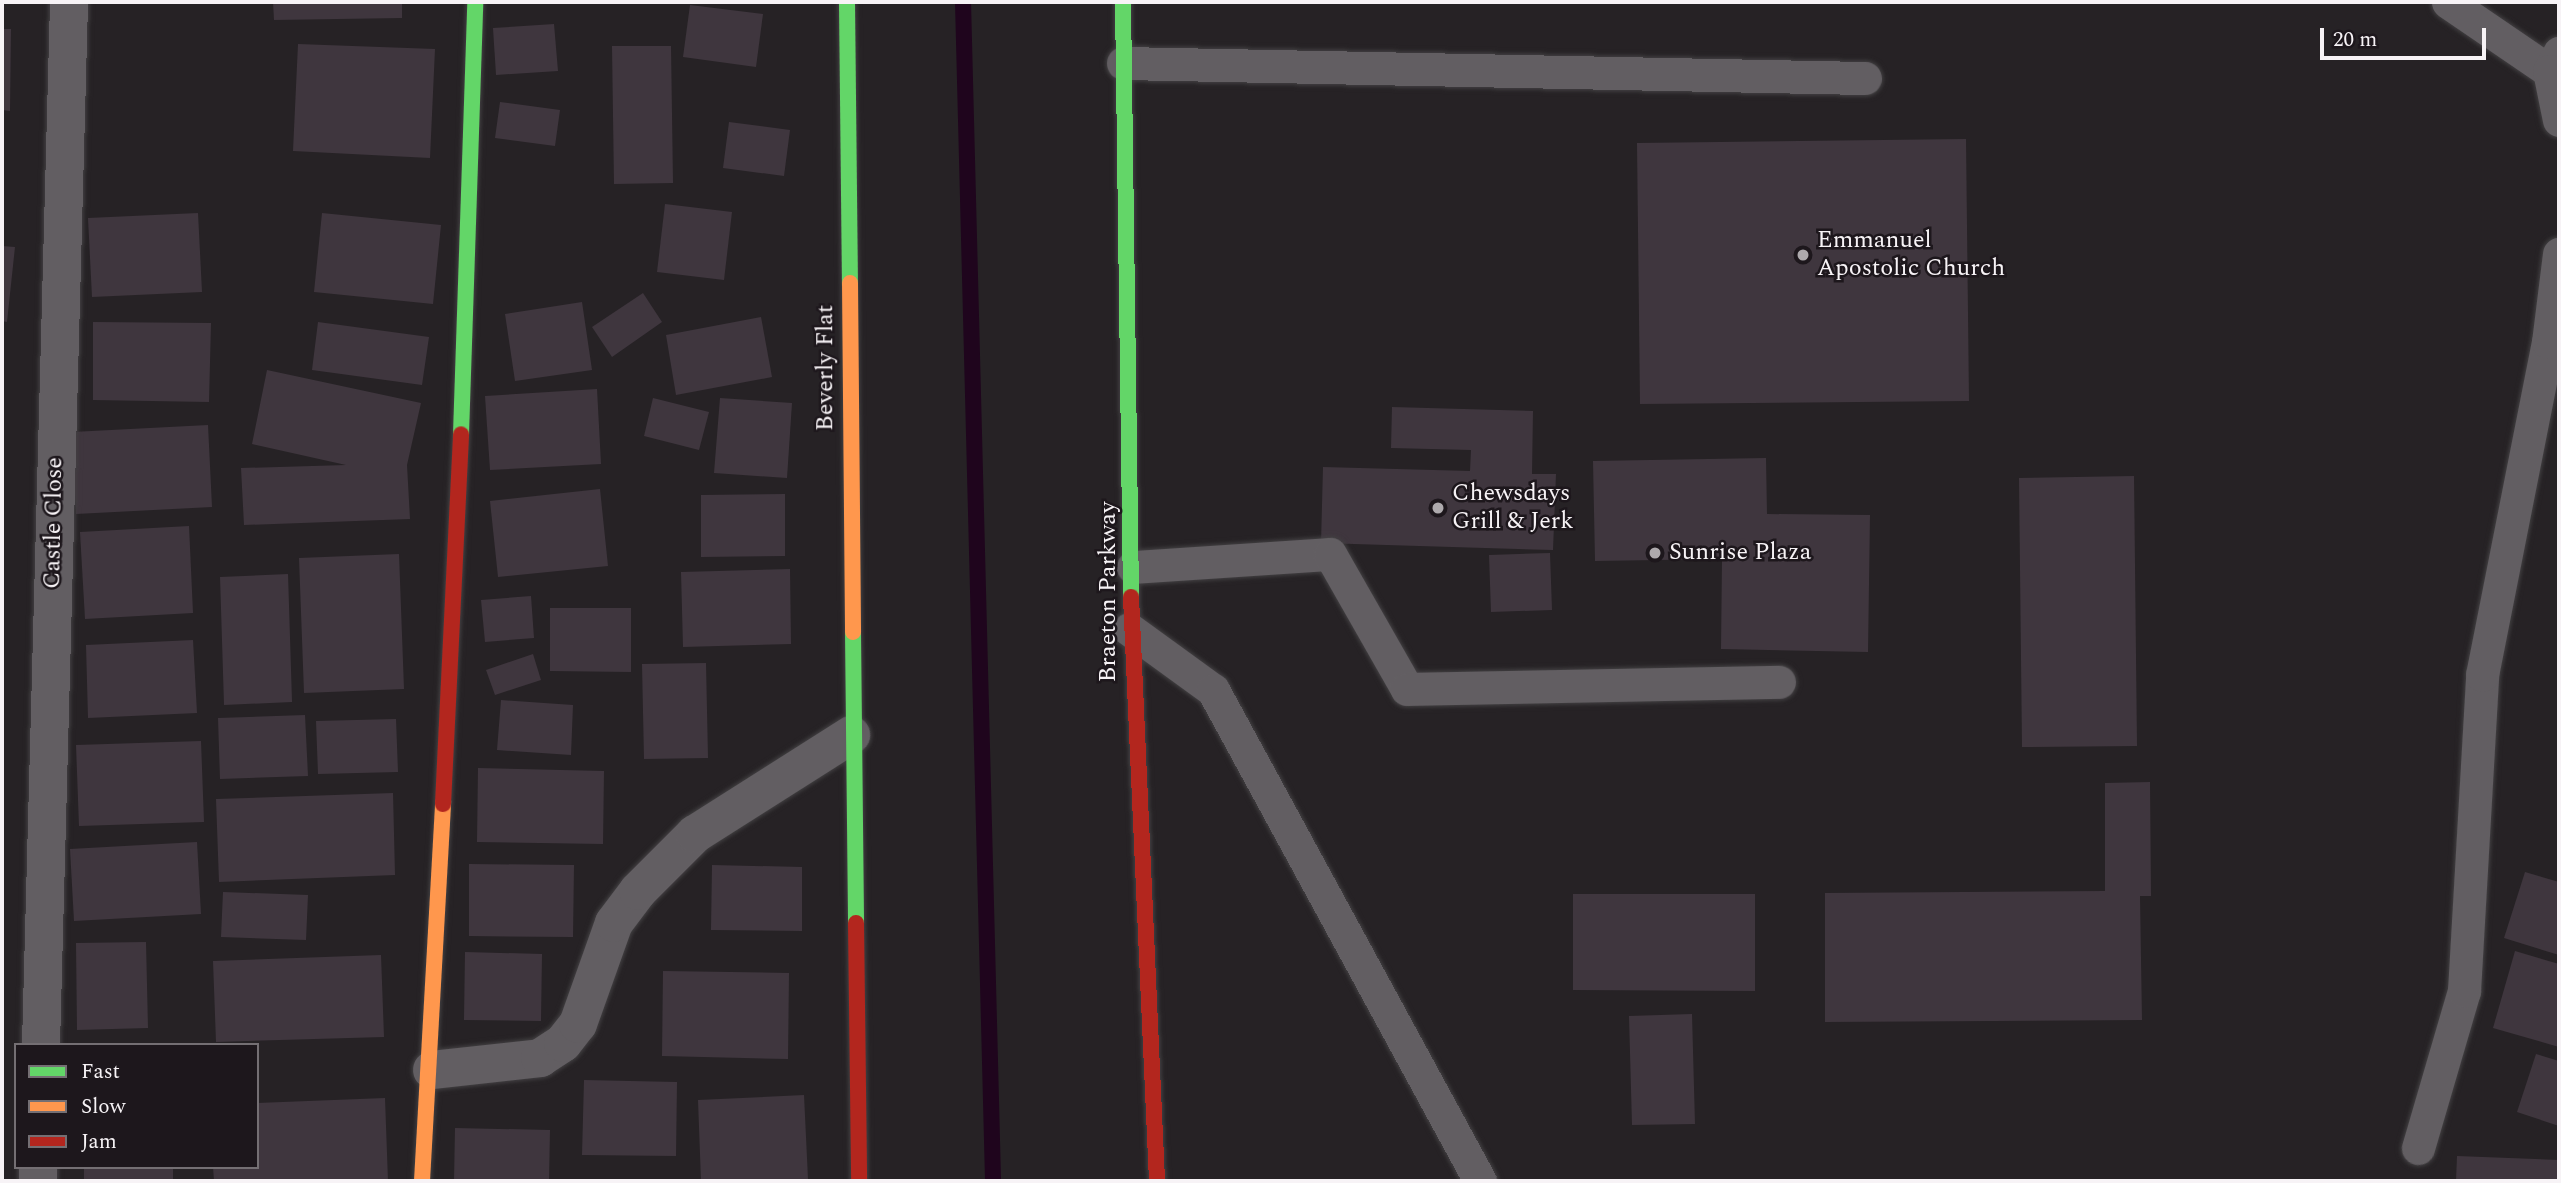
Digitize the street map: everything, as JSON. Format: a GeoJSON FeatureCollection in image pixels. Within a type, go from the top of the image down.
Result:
{"type":"FeatureCollection","features":[{"type":"Feature","properties":{"kind":"street","name":"Castle Close"},"geometry":{"type":"LineString","coordinates":[[41,1043],[69,2]]}},
{"type":"Feature","properties":{"kind":"street"},"geometry":{"type":"LineString","coordinates":[[422,1181],[432,1070],[461,463],[475,2]]}},
{"type":"Feature","properties":{"kind":"street","name":"Beverly Flat"},"geometry":{"type":"LineString","coordinates":[[847,2],[850,735],[859,1181]]}},
{"type":"Feature","properties":{"kind":"street","name":"Braeton Parkway"},"geometry":{"type":"LineString","coordinates":[[1123,2],[1133,567],[1129,629],[1157,1181]]}},
{"type":"Feature","properties":{"kind":"street"},"geometry":{"type":"LineString","coordinates":[[432,1070],[540,1059],[563,1043],[578,1024],[614,923],[638,891],[695,834],[850,735]]}},
{"type":"Feature","properties":{"kind":"lane"},"geometry":{"type":"LineString","coordinates":[[2448,2],[2554,62],[2559,120]]}},
{"type":"Feature","properties":{"kind":"lane"},"geometry":{"type":"LineString","coordinates":[[1123,63],[1865,78]]}},
{"type":"Feature","properties":{"kind":"lane"},"geometry":{"type":"LineString","coordinates":[[2418,1148],[2464,992],[2482,675],[2548,342],[2559,254]]}},
{"type":"Feature","properties":{"kind":"lane"},"geometry":{"type":"LineString","coordinates":[[1133,567],[1330,554],[1407,689],[1779,682]]}},
{"type":"Feature","properties":{"kind":"lane"},"geometry":{"type":"LineString","coordinates":[[1129,629],[1213,690],[1480,1181]]}},
{"type":"Feature","properties":{"kind":"building"},"geometry":{"type":"Polygon","coordinates":[[[273,2],[402,2],[402,18],[274,20],[273,2]]]}},
{"type":"Feature","properties":{"kind":"building"},"geometry":{"type":"Polygon","coordinates":[[[690,5],[763,14],[756,67],[683,57],[690,5]]]}},
{"type":"Feature","properties":{"kind":"building"},"geometry":{"type":"Polygon","coordinates":[[[554,24],[558,71],[496,75],[493,28],[554,24]]]}},
{"type":"Feature","properties":{"kind":"building"},"geometry":{"type":"Polygon","coordinates":[[[2,29],[11,29],[10,111],[2,110],[2,29]]]}},
{"type":"Feature","properties":{"kind":"building"},"geometry":{"type":"Polygon","coordinates":[[[298,44],[435,49],[430,158],[293,151],[298,44]]]}},
{"type":"Feature","properties":{"kind":"building"},"geometry":{"type":"Polygon","coordinates":[[[612,46],[671,46],[673,183],[614,184],[612,46]]]}},
{"type":"Feature","properties":{"kind":"building"},"geometry":{"type":"Polygon","coordinates":[[[500,102],[560,110],[555,146],[495,138],[500,102]]]}},
{"type":"Feature","properties":{"kind":"building"},"geometry":{"type":"Polygon","coordinates":[[[729,122],[790,130],[784,176],[723,168],[729,122]]]}},
{"type":"Feature","properties":{"kind":"building","name":"Emmanuel Apostolic Church"},"geometry":{"type":"Polygon","coordinates":[[[1966,139],[1969,401],[1640,404],[1637,143],[1966,139]]]}},
{"type":"Feature","properties":{"kind":"building"},"geometry":{"type":"Polygon","coordinates":[[[665,204],[732,212],[724,280],[657,272],[665,204]]]}},
{"type":"Feature","properties":{"kind":"building"},"geometry":{"type":"Polygon","coordinates":[[[198,213],[202,292],[92,297],[88,218],[198,213]]]}},
{"type":"Feature","properties":{"kind":"building"},"geometry":{"type":"Polygon","coordinates":[[[322,213],[441,225],[433,304],[314,292],[322,213]]]}},
{"type":"Feature","properties":{"kind":"building"},"geometry":{"type":"Polygon","coordinates":[[[2,246],[15,247],[7,322],[2,321],[2,246]]]}},
{"type":"Feature","properties":{"kind":"building"},"geometry":{"type":"Polygon","coordinates":[[[643,293],[662,322],[612,357],[592,327],[643,293]]]}},
{"type":"Feature","properties":{"kind":"building"},"geometry":{"type":"Polygon","coordinates":[[[582,302],[592,370],[515,381],[505,314],[582,302]]]}},
{"type":"Feature","properties":{"kind":"building"},"geometry":{"type":"Polygon","coordinates":[[[761,317],[772,377],[676,395],[666,335],[761,317]]]}},
{"type":"Feature","properties":{"kind":"building"},"geometry":{"type":"Polygon","coordinates":[[[93,322],[211,323],[209,402],[93,400],[93,322]]]}},
{"type":"Feature","properties":{"kind":"building"},"geometry":{"type":"Polygon","coordinates":[[[318,322],[429,337],[422,385],[312,370],[318,322]]]}},
{"type":"Feature","properties":{"kind":"building"},"geometry":{"type":"Polygon","coordinates":[[[267,370],[421,403],[407,465],[410,519],[244,525],[241,468],[346,465],[252,444],[267,370]]]}},
{"type":"Feature","properties":{"kind":"building"},"geometry":{"type":"Polygon","coordinates":[[[597,389],[601,464],[490,470],[485,396],[597,389]]]}},
{"type":"Feature","properties":{"kind":"building"},"geometry":{"type":"Polygon","coordinates":[[[653,398],[709,412],[699,450],[644,436],[653,398]]]}},
{"type":"Feature","properties":{"kind":"building"},"geometry":{"type":"Polygon","coordinates":[[[720,398],[792,403],[787,478],[714,473],[720,398]]]}},
{"type":"Feature","properties":{"kind":"building","name":"Chewsdays Grill & Jerk"},"geometry":{"type":"Polygon","coordinates":[[[1392,407],[1533,411],[1532,474],[1556,474],[1553,550],[1321,543],[1323,467],[1470,471],[1471,450],[1391,448],[1392,407]]]}},
{"type":"Feature","properties":{"kind":"building"},"geometry":{"type":"Polygon","coordinates":[[[208,425],[212,507],[76,514],[72,432],[208,425]]]}},
{"type":"Feature","properties":{"kind":"building"},"geometry":{"type":"Polygon","coordinates":[[[1766,458],[1767,514],[1870,515],[1868,652],[1721,649],[1722,559],[1595,561],[1593,461],[1766,458]]]}},
{"type":"Feature","properties":{"kind":"building"},"geometry":{"type":"Polygon","coordinates":[[[2134,476],[2137,746],[2022,747],[2019,478],[2134,476]]]}},
{"type":"Feature","properties":{"kind":"building"},"geometry":{"type":"Polygon","coordinates":[[[600,489],[608,566],[498,577],[490,501],[600,489]]]}},
{"type":"Feature","properties":{"kind":"building"},"geometry":{"type":"Polygon","coordinates":[[[785,494],[785,556],[701,557],[701,495],[785,494]]]}},
{"type":"Feature","properties":{"kind":"building"},"geometry":{"type":"Polygon","coordinates":[[[189,526],[193,613],[85,619],[80,532],[189,526]]]}},
{"type":"Feature","properties":{"kind":"building"},"geometry":{"type":"Polygon","coordinates":[[[1550,553],[1552,610],[1491,612],[1489,555],[1550,553]]]}},
{"type":"Feature","properties":{"kind":"building"},"geometry":{"type":"Polygon","coordinates":[[[399,554],[404,689],[304,693],[299,558],[399,554]]]}},
{"type":"Feature","properties":{"kind":"building"},"geometry":{"type":"Polygon","coordinates":[[[790,569],[791,644],[683,647],[681,572],[790,569]]]}},
{"type":"Feature","properties":{"kind":"building"},"geometry":{"type":"Polygon","coordinates":[[[288,574],[292,702],[224,705],[220,577],[288,574]]]}},
{"type":"Feature","properties":{"kind":"building"},"geometry":{"type":"Polygon","coordinates":[[[531,596],[534,638],[485,642],[481,600],[531,596]]]}},
{"type":"Feature","properties":{"kind":"building"},"geometry":{"type":"Polygon","coordinates":[[[550,608],[631,608],[631,672],[550,671],[550,608]]]}},
{"type":"Feature","properties":{"kind":"building"},"geometry":{"type":"Polygon","coordinates":[[[193,640],[197,713],[88,718],[86,645],[193,640]]]}},
{"type":"Feature","properties":{"kind":"building"},"geometry":{"type":"Polygon","coordinates":[[[533,654],[541,680],[495,695],[486,670],[533,654]]]}},
{"type":"Feature","properties":{"kind":"building"},"geometry":{"type":"Polygon","coordinates":[[[706,663],[708,758],[644,759],[642,664],[706,663]]]}},
{"type":"Feature","properties":{"kind":"building"},"geometry":{"type":"Polygon","coordinates":[[[501,700],[573,705],[571,755],[497,750],[501,700]]]}},
{"type":"Feature","properties":{"kind":"building"},"geometry":{"type":"Polygon","coordinates":[[[305,715],[308,776],[220,779],[218,718],[305,715]]]}},
{"type":"Feature","properties":{"kind":"building"},"geometry":{"type":"Polygon","coordinates":[[[396,719],[398,772],[318,774],[316,721],[396,719]]]}},
{"type":"Feature","properties":{"kind":"building"},"geometry":{"type":"Polygon","coordinates":[[[201,741],[204,822],[79,826],[76,745],[201,741]]]}},
{"type":"Feature","properties":{"kind":"building"},"geometry":{"type":"Polygon","coordinates":[[[478,768],[604,771],[603,844],[477,842],[478,768]]]}},
{"type":"Feature","properties":{"kind":"building"},"geometry":{"type":"Polygon","coordinates":[[[2150,782],[2151,896],[2140,896],[2142,1020],[1825,1022],[1825,893],[2105,891],[2105,783],[2150,782]]]}},
{"type":"Feature","properties":{"kind":"building"},"geometry":{"type":"Polygon","coordinates":[[[393,793],[395,875],[219,882],[216,799],[393,793]]]}},
{"type":"Feature","properties":{"kind":"building"},"geometry":{"type":"Polygon","coordinates":[[[197,842],[201,914],[74,921],[70,849],[197,842]]]}},
{"type":"Feature","properties":{"kind":"building"},"geometry":{"type":"Polygon","coordinates":[[[469,864],[574,865],[573,937],[469,936],[469,864]]]}},
{"type":"Feature","properties":{"kind":"building"},"geometry":{"type":"Polygon","coordinates":[[[712,865],[802,867],[802,931],[711,930],[712,865]]]}},
{"type":"Feature","properties":{"kind":"building"},"geometry":{"type":"Polygon","coordinates":[[[2525,872],[2559,882],[2559,955],[2504,938],[2525,872]]]}},
{"type":"Feature","properties":{"kind":"building"},"geometry":{"type":"Polygon","coordinates":[[[223,892],[308,895],[306,940],[221,937],[223,892]]]}},
{"type":"Feature","properties":{"kind":"building"},"geometry":{"type":"Polygon","coordinates":[[[1573,894],[1755,894],[1755,991],[1573,990],[1573,894]]]}},
{"type":"Feature","properties":{"kind":"building"},"geometry":{"type":"Polygon","coordinates":[[[146,942],[148,1028],[77,1030],[76,943],[146,942]]]}},
{"type":"Feature","properties":{"kind":"building"},"geometry":{"type":"Polygon","coordinates":[[[2515,951],[2559,964],[2559,1047],[2493,1028],[2515,951]]]}},
{"type":"Feature","properties":{"kind":"building"},"geometry":{"type":"Polygon","coordinates":[[[465,952],[542,954],[541,1021],[464,1020],[465,952]]]}},
{"type":"Feature","properties":{"kind":"building"},"geometry":{"type":"Polygon","coordinates":[[[381,955],[384,1037],[216,1042],[213,961],[381,955]]]}},
{"type":"Feature","properties":{"kind":"building"},"geometry":{"type":"Polygon","coordinates":[[[663,971],[789,973],[788,1059],[662,1056],[663,971]]]}},
{"type":"Feature","properties":{"kind":"building"},"geometry":{"type":"Polygon","coordinates":[[[1692,1014],[1695,1124],[1632,1125],[1629,1016],[1692,1014]]]}},
{"type":"Feature","properties":{"kind":"building"},"geometry":{"type":"Polygon","coordinates":[[[2536,1054],[2559,1061],[2559,1126],[2517,1112],[2536,1054]]]}},
{"type":"Feature","properties":{"kind":"building"},"geometry":{"type":"Polygon","coordinates":[[[584,1080],[677,1082],[676,1156],[582,1155],[584,1080]]]}},
{"type":"Feature","properties":{"kind":"building"},"geometry":{"type":"Polygon","coordinates":[[[804,1095],[808,1179],[701,1181],[698,1100],[804,1095]]]}},
{"type":"Feature","properties":{"kind":"building"},"geometry":{"type":"Polygon","coordinates":[[[385,1098],[388,1181],[214,1181],[213,1169],[259,1169],[259,1103],[385,1098]]]}},
{"type":"Feature","properties":{"kind":"building"},"geometry":{"type":"Polygon","coordinates":[[[455,1128],[550,1130],[549,1181],[454,1181],[455,1128]]]}},
{"type":"Feature","properties":{"kind":"building"},"geometry":{"type":"Polygon","coordinates":[[[2457,1156],[2559,1160],[2559,1181],[2456,1181],[2457,1156]]]}},
{"type":"Feature","properties":{"kind":"building"},"geometry":{"type":"Polygon","coordinates":[[[84,1169],[173,1169],[173,1181],[84,1181],[84,1169]]]}},
{"type":"Feature","properties":{"kind":"waterway"},"geometry":{"type":"LineString","coordinates":[[963,2],[993,1181]]}},
{"type":"Feature","properties":{"kind":"traffic: fast"},"geometry":{"type":"LineString","coordinates":[[461,434],[475,2]]}},
{"type":"Feature","properties":{"kind":"traffic: fast"},"geometry":{"type":"LineString","coordinates":[[847,2],[850,283]]}},
{"type":"Feature","properties":{"kind":"traffic: fast"},"geometry":{"type":"LineString","coordinates":[[1123,2],[1131,597]]}},
{"type":"Feature","properties":{"kind":"traffic: fast"},"geometry":{"type":"LineString","coordinates":[[853,632],[856,923]]}},
{"type":"Feature","properties":{"kind":"traffic: slow"},"geometry":{"type":"LineString","coordinates":[[850,283],[853,632]]}},
{"type":"Feature","properties":{"kind":"traffic: slow"},"geometry":{"type":"LineString","coordinates":[[422,1181],[443,804]]}},
{"type":"Feature","properties":{"kind":"traffic: jam"},"geometry":{"type":"LineString","coordinates":[[443,804],[461,434]]}},
{"type":"Feature","properties":{"kind":"traffic: jam"},"geometry":{"type":"LineString","coordinates":[[1131,597],[1157,1181]]}},
{"type":"Feature","properties":{"kind":"traffic: jam"},"geometry":{"type":"LineString","coordinates":[[856,923],[859,1181]]}},
{"type":"Feature","properties":{"kind":"place","name":"Emmanuel Apostolic Church"},"geometry":{"type":"Point","coordinates":[1803,255]}},
{"type":"Feature","properties":{"kind":"place","name":"Chewsdays Grill & Jerk"},"geometry":{"type":"Point","coordinates":[1438,508]}},
{"type":"Feature","properties":{"kind":"place","name":"Sunrise Plaza"},"geometry":{"type":"Point","coordinates":[1655,553]}}]}
